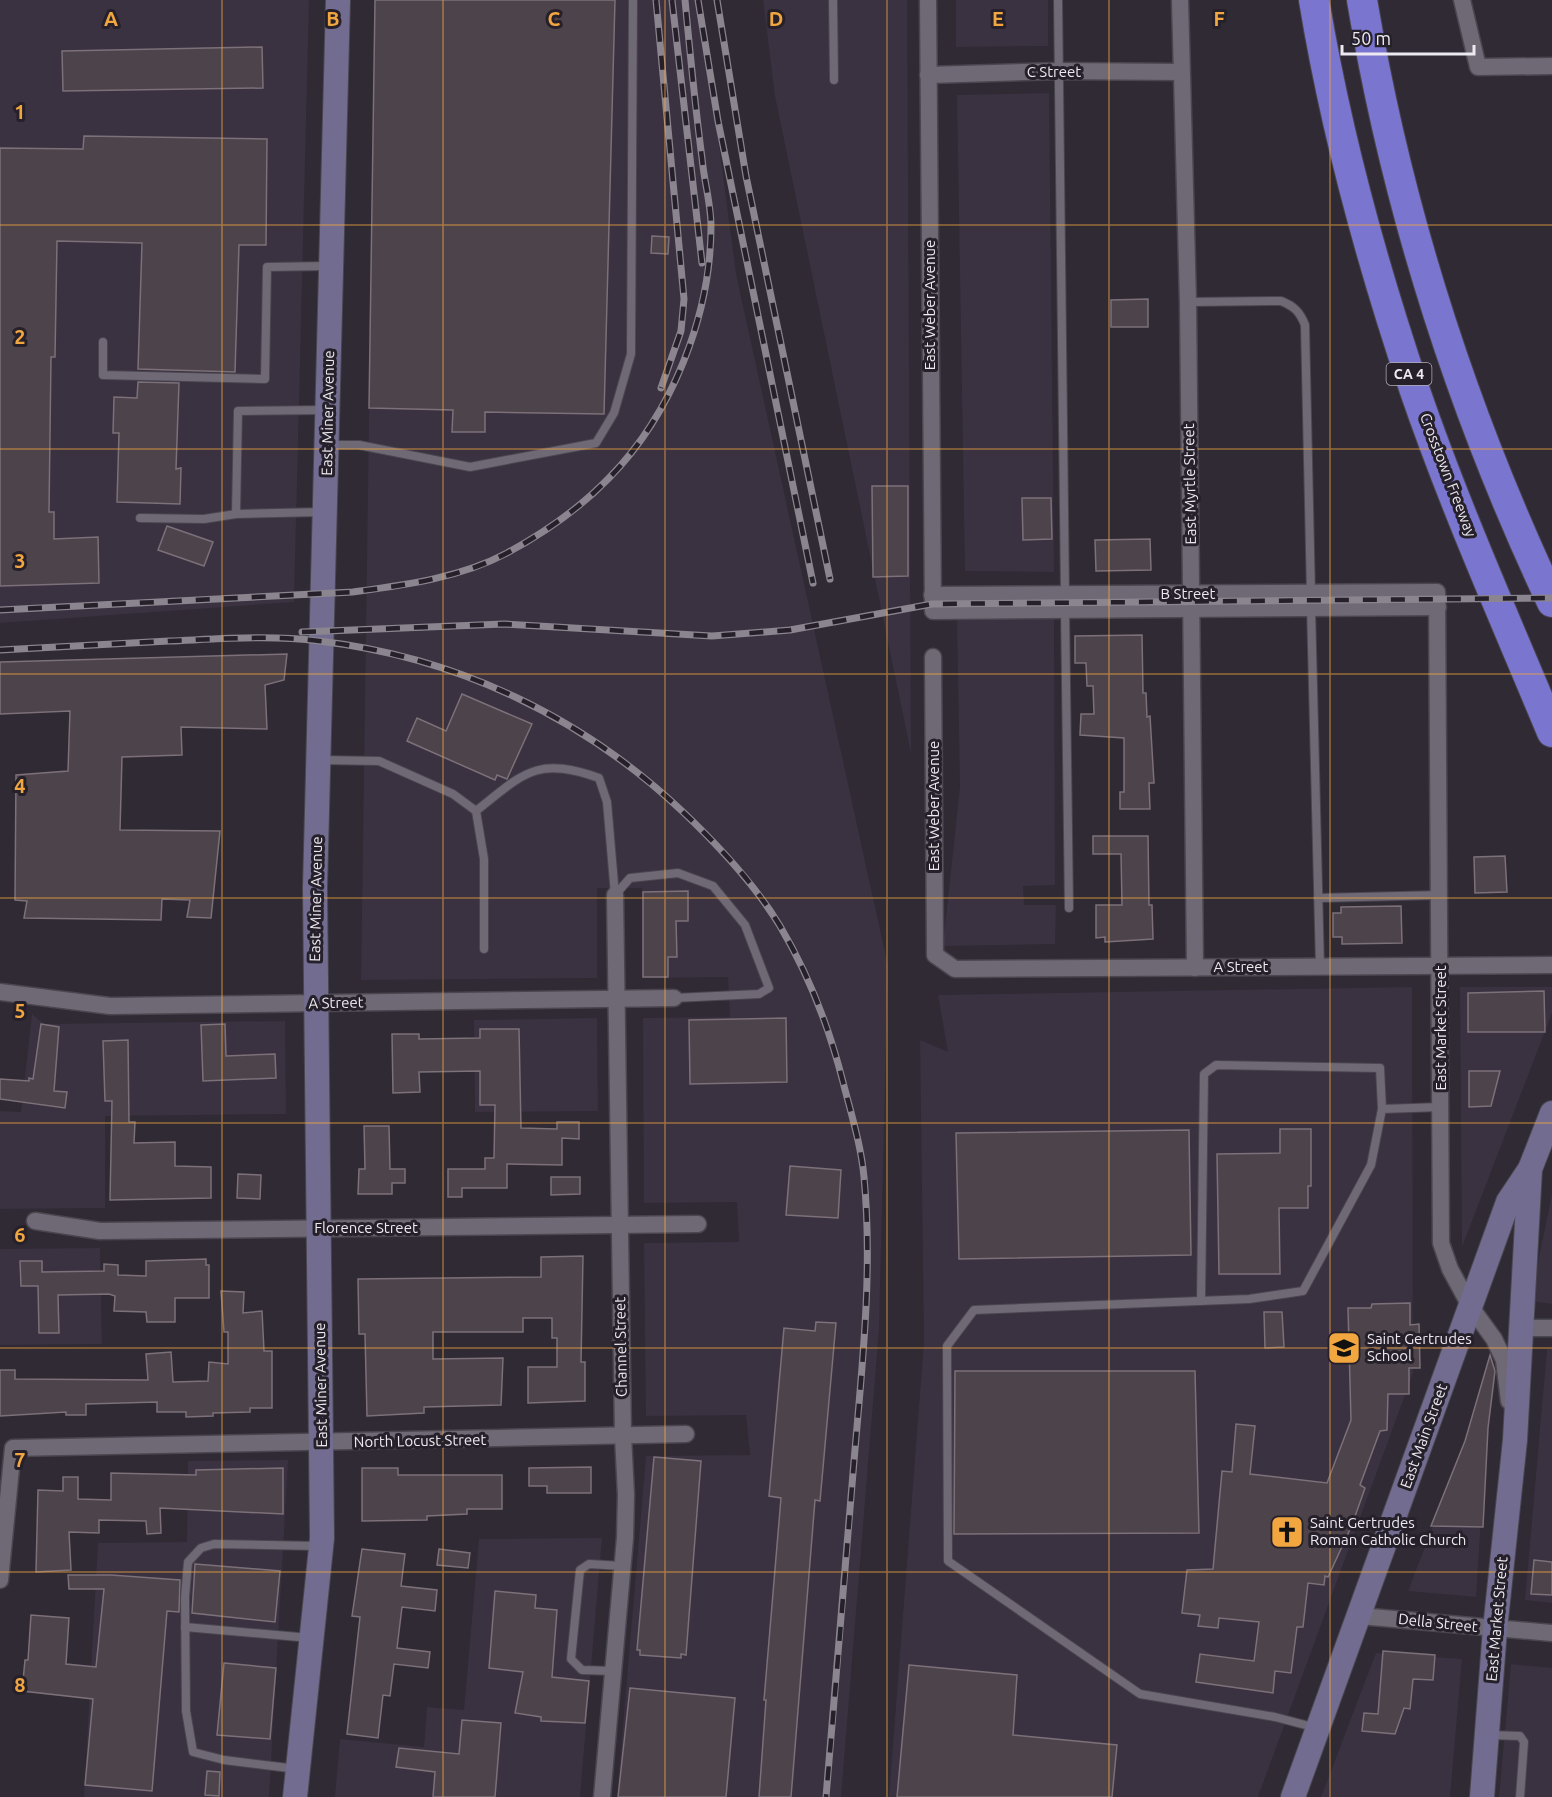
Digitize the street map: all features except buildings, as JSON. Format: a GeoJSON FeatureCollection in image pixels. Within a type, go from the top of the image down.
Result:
{"type":"FeatureCollection","features":[{"type":"Feature","properties":{"kind":"highway","name":"Crosstown Freeway"},"geometry":{"type":"LineString","coordinates":[[1314,0],[1338,124],[1390,315],[1448,480],[1552,732]]}},
{"type":"Feature","properties":{"kind":"highway","name":"CA 4"},"geometry":{"type":"LineString","coordinates":[[1362,0],[1404,193],[1445,332],[1490,458],[1552,602]]}},
{"type":"Feature","properties":{"kind":"street","name":"East Miner Avenue"},"geometry":{"type":"LineString","coordinates":[[295,1797],[321,1546],[322,1443],[317,1228],[315,888],[338,0]]}},
{"type":"Feature","properties":{"kind":"street","name":"East Weber Avenue"},"geometry":{"type":"LineString","coordinates":[[928,0],[932,603]]}},
{"type":"Feature","properties":{"kind":"street","name":"East Myrtle Street"},"geometry":{"type":"LineString","coordinates":[[1180,0],[1180,72],[1188,302],[1195,968]]}},
{"type":"Feature","properties":{"kind":"street"},"geometry":{"type":"LineString","coordinates":[[1462,0],[1478,67],[1552,66]]}},
{"type":"Feature","properties":{"kind":"street","name":"C Street"},"geometry":{"type":"LineString","coordinates":[[928,75],[1059,71],[1180,72]]}},
{"type":"Feature","properties":{"kind":"street","name":"B Street"},"geometry":{"type":"LineString","coordinates":[[932,603],[1437,599]]}},
{"type":"Feature","properties":{"kind":"street","name":"East Market Street"},"geometry":{"type":"LineString","coordinates":[[1437,599],[1441,1243],[1450,1269],[1470,1306],[1494,1339],[1504,1360],[1515,1440]]}},
{"type":"Feature","properties":{"kind":"street","name":"East Weber Avenue"},"geometry":{"type":"LineString","coordinates":[[933,657],[935,955]]}},
{"type":"Feature","properties":{"kind":"street","name":"Channel Street"},"geometry":{"type":"LineString","coordinates":[[602,1797],[626,1495],[623,1437],[615,895]]}},
{"type":"Feature","properties":{"kind":"street","name":"A Street"},"geometry":{"type":"LineString","coordinates":[[935,955],[955,969],[1552,965]]}},
{"type":"Feature","properties":{"kind":"street","name":"A Street"},"geometry":{"type":"LineString","coordinates":[[0,992],[110,1006],[674,998]]}},
{"type":"Feature","properties":{"kind":"street","name":"East Main Street"},"geometry":{"type":"LineString","coordinates":[[1293,1797],[1508,1202],[1530,1169],[1552,1113]]}},
{"type":"Feature","properties":{"kind":"street","name":"East Market Street"},"geometry":{"type":"LineString","coordinates":[[1482,1797],[1495,1629],[1515,1440],[1530,1169]]}},
{"type":"Feature","properties":{"kind":"street","name":"Florence Street"},"geometry":{"type":"LineString","coordinates":[[35,1221],[100,1231],[698,1224]]}},
{"type":"Feature","properties":{"kind":"street"},"geometry":{"type":"LineString","coordinates":[[1521,1328],[1552,1328]]}},
{"type":"Feature","properties":{"kind":"street","name":"North Locust Street"},"geometry":{"type":"LineString","coordinates":[[0,1581],[13,1448],[686,1434]]}},
{"type":"Feature","properties":{"kind":"street","name":"Della Street"},"geometry":{"type":"LineString","coordinates":[[1360,1616],[1552,1633]]}},
{"type":"Feature","properties":{"kind":"lane"},"geometry":{"type":"LineString","coordinates":[[327,445],[359,445],[470,467],[596,443],[614,413],[631,354],[633,0]]}},
{"type":"Feature","properties":{"kind":"lane"},"geometry":{"type":"LineString","coordinates":[[832,0],[834,80]]}},
{"type":"Feature","properties":{"kind":"lane"},"geometry":{"type":"LineString","coordinates":[[1058,0],[1069,908]]}},
{"type":"Feature","properties":{"kind":"lane"},"geometry":{"type":"LineString","coordinates":[[103,342],[103,375],[266,379],[267,267],[332,266]]}},
{"type":"Feature","properties":{"kind":"lane"},"geometry":{"type":"LineString","coordinates":[[1188,302],[1281,302],[1291,306],[1300,314],[1305,325],[1320,967]]}},
{"type":"Feature","properties":{"kind":"lane"},"geometry":{"type":"LineString","coordinates":[[236,514],[238,411],[328,410]]}},
{"type":"Feature","properties":{"kind":"lane"},"geometry":{"type":"LineString","coordinates":[[140,518],[204,519],[236,514],[326,512]]}},
{"type":"Feature","properties":{"kind":"lane"},"geometry":{"type":"LineString","coordinates":[[319,760],[379,761],[453,794],[476,811],[484,859],[484,949]]}},
{"type":"Feature","properties":{"kind":"lane"},"geometry":{"type":"LineString","coordinates":[[476,811],[514,782],[539,768],[571,768],[598,778],[607,802],[615,895]]}},
{"type":"Feature","properties":{"kind":"lane"},"geometry":{"type":"LineString","coordinates":[[615,895],[630,878],[678,873],[713,886],[745,926],[769,988],[759,994],[674,998]]}},
{"type":"Feature","properties":{"kind":"lane"},"geometry":{"type":"LineString","coordinates":[[1318,898],[1440,895]]}},
{"type":"Feature","properties":{"kind":"lane"},"geometry":{"type":"LineString","coordinates":[[1201,1301],[1204,1074],[1216,1065],[1380,1068],[1382,1109],[1371,1164],[1303,1292],[1249,1299],[1201,1301],[974,1310],[947,1346],[948,1561],[1140,1694],[1275,1717],[1318,1729]]}},
{"type":"Feature","properties":{"kind":"lane"},"geometry":{"type":"LineString","coordinates":[[1382,1109],[1440,1107]]}},
{"type":"Feature","properties":{"kind":"lane"},"geometry":{"type":"LineString","coordinates":[[298,1769],[224,1760],[193,1752],[186,1711],[185,1627],[189,1562],[201,1548],[214,1544],[321,1546]]}},
{"type":"Feature","properties":{"kind":"lane"},"geometry":{"type":"LineString","coordinates":[[613,1671],[582,1670],[574,1665],[571,1659],[574,1613],[580,1570],[589,1564],[622,1566]]}},
{"type":"Feature","properties":{"kind":"lane"},"geometry":{"type":"LineString","coordinates":[[185,1627],[311,1638]]}},
{"type":"Feature","properties":{"kind":"lane"},"geometry":{"type":"LineString","coordinates":[[1486,1735],[1520,1736],[1524,1742],[1520,1797]]}},
{"type":"Feature","properties":{"kind":"shaded area"},"geometry":{"type":"Polygon","coordinates":[[[0,0],[309,0],[294,602],[0,623],[0,0]]]}},
{"type":"Feature","properties":{"kind":"shaded area"},"geometry":{"type":"Polygon","coordinates":[[[375,0],[700,0],[736,274],[888,966],[879,1329],[841,1797],[617,1797],[646,1456],[750,1455],[746,1415],[646,1416],[644,1243],[739,1242],[737,1202],[644,1203],[643,1018],[730,1017],[728,977],[642,978],[642,888],[597,888],[597,978],[361,980],[375,0]]]}},
{"type":"Feature","properties":{"kind":"shaded area"},"geometry":{"type":"Polygon","coordinates":[[[763,0],[907,0],[911,753],[775,96],[763,0]]]}},
{"type":"Feature","properties":{"kind":"shaded area"},"geometry":{"type":"Polygon","coordinates":[[[956,0],[1048,0],[1048,46],[956,47],[956,0]]]}},
{"type":"Feature","properties":{"kind":"shaded area"},"geometry":{"type":"Polygon","coordinates":[[[1049,93],[1054,572],[965,571],[957,95],[1049,93]]]}},
{"type":"Feature","properties":{"kind":"shaded area"},"geometry":{"type":"Polygon","coordinates":[[[1054,619],[1055,885],[1023,886],[1024,905],[1056,905],[1055,944],[943,946],[960,786],[957,620],[1054,619]]]}},
{"type":"Feature","properties":{"kind":"shaded area"},"geometry":{"type":"Polygon","coordinates":[[[1412,987],[1413,1373],[1258,1797],[889,1797],[924,1342],[920,1040],[948,1052],[938,995],[1412,987]]]}},
{"type":"Feature","properties":{"kind":"shaded area"},"geometry":{"type":"Polygon","coordinates":[[[1460,987],[1552,987],[1552,1013],[1462,1247],[1460,987]]]}},
{"type":"Feature","properties":{"kind":"shaded area"},"geometry":{"type":"Polygon","coordinates":[[[32,1014],[44,1024],[285,1021],[286,1114],[105,1116],[105,1208],[0,1209],[0,1111],[21,1112],[32,1014]]]}},
{"type":"Feature","properties":{"kind":"shaded area"},"geometry":{"type":"Polygon","coordinates":[[[597,1018],[598,1111],[475,1112],[474,1020],[597,1018]]]}},
{"type":"Feature","properties":{"kind":"shaded area"},"geometry":{"type":"Polygon","coordinates":[[[1552,1194],[1552,1304],[1530,1301],[1552,1194]]]}},
{"type":"Feature","properties":{"kind":"shaded area"},"geometry":{"type":"Polygon","coordinates":[[[100,1248],[102,1344],[0,1345],[0,1249],[100,1248]]]}},
{"type":"Feature","properties":{"kind":"shaded area"},"geometry":{"type":"Polygon","coordinates":[[[1547,1349],[1552,1349],[1552,1603],[1525,1600],[1547,1349]]]}},
{"type":"Feature","properties":{"kind":"shaded area"},"geometry":{"type":"Polygon","coordinates":[[[1490,1378],[1476,1597],[1408,1591],[1490,1378]]]}},
{"type":"Feature","properties":{"kind":"shaded area"},"geometry":{"type":"Polygon","coordinates":[[[288,1460],[269,1797],[84,1797],[98,1543],[187,1542],[188,1461],[288,1460]]]}},
{"type":"Feature","properties":{"kind":"shaded area"},"geometry":{"type":"Polygon","coordinates":[[[602,1538],[580,1797],[335,1797],[340,1739],[424,1747],[427,1707],[464,1710],[479,1539],[602,1538]]]}},
{"type":"Feature","properties":{"kind":"shaded area"},"geometry":{"type":"Polygon","coordinates":[[[1376,1653],[1462,1659],[1450,1797],[1321,1797],[1376,1653]]]}},
{"type":"Feature","properties":{"kind":"shaded area"},"geometry":{"type":"Polygon","coordinates":[[[1511,1664],[1552,1668],[1552,1797],[1499,1797],[1511,1664]]]}},
{"type":"Feature","properties":{"kind":"railway"},"geometry":{"type":"LineString","coordinates":[[656,0],[684,299],[681,331],[661,388]]}},
{"type":"Feature","properties":{"kind":"railway"},"geometry":{"type":"LineString","coordinates":[[672,0],[702,263]]}},
{"type":"Feature","properties":{"kind":"railway"},"geometry":{"type":"LineString","coordinates":[[0,610],[353,592],[412,583],[489,562],[534,537],[586,500],[609,478],[652,424],[684,361],[704,294],[709,260],[711,218],[697,119],[685,0]]}},
{"type":"Feature","properties":{"kind":"railway"},"geometry":{"type":"LineString","coordinates":[[698,0],[718,121],[813,583]]}},
{"type":"Feature","properties":{"kind":"railway"},"geometry":{"type":"LineString","coordinates":[[717,0],[746,176],[830,579]]}},
{"type":"Feature","properties":{"kind":"railway"},"geometry":{"type":"LineString","coordinates":[[302,632],[504,624],[712,636],[790,630],[932,604],[1552,598]]}},
{"type":"Feature","properties":{"kind":"railway"},"geometry":{"type":"LineString","coordinates":[[0,650],[207,639],[282,638],[370,649],[420,661],[468,677],[560,720],[643,777],[682,811],[722,851],[770,910],[809,982],[825,1021],[852,1117],[864,1177],[867,1248],[865,1319],[826,1797]]}},
{"type":"Feature","properties":{"kind":"place","name":"Saint Gertrudes School"},"geometry":{"type":"Point","coordinates":[1344,1348]}},
{"type":"Feature","properties":{"kind":"place","name":"Saint Gertrudes Roman Catholic Church"},"geometry":{"type":"Point","coordinates":[1287,1532]}}]}
